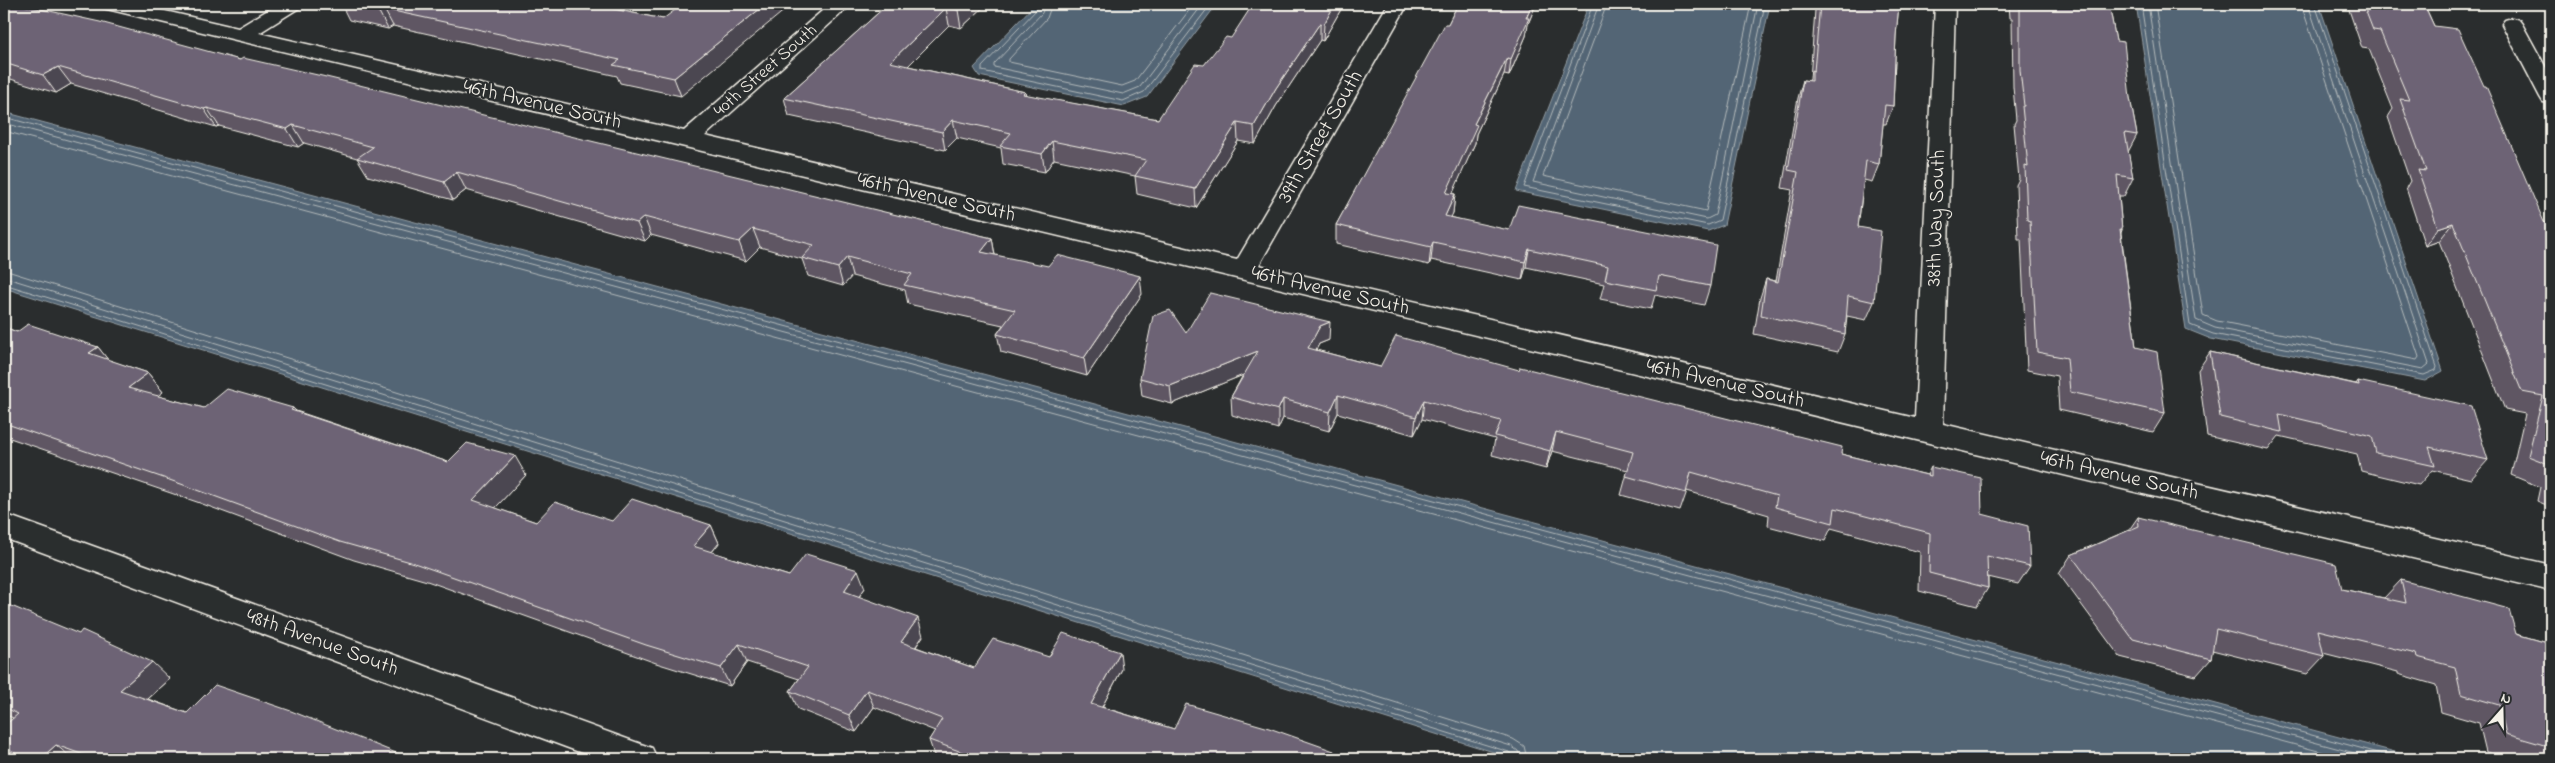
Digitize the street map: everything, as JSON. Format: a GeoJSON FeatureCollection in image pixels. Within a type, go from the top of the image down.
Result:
{"type":"FeatureCollection","features":[{"type":"Feature","properties":{"kind":"street","name":"46th Avenue South"},"geometry":{"type":"LineString","coordinates":[[110,4],[2551,578]]}},
{"type":"Feature","properties":{"kind":"street"},"geometry":{"type":"LineString","coordinates":[[240,35],[292,4]]}},
{"type":"Feature","properties":{"kind":"street","name":"40th Street South"},"geometry":{"type":"LineString","coordinates":[[689,139],[842,4]]}},
{"type":"Feature","properties":{"kind":"street","name":"39th Street South"},"geometry":{"type":"LineString","coordinates":[[1244,270],[1398,4]]}},
{"type":"Feature","properties":{"kind":"street","name":"38th Way South"},"geometry":{"type":"LineString","coordinates":[[1928,432],[1945,4]]}},
{"type":"Feature","properties":{"kind":"street"},"geometry":{"type":"LineString","coordinates":[[2512,24],[2551,98]]}},
{"type":"Feature","properties":{"kind":"street","name":"48th Avenue South"},"geometry":{"type":"LineString","coordinates":[[4,526],[640,759]]}},
{"type":"Feature","properties":{"kind":"water"},"geometry":{"type":"Polygon","coordinates":[[[1035,4],[1217,4],[1147,97],[1124,106],[979,76],[974,68],[1035,4]]]}},
{"type":"Feature","properties":{"kind":"water"},"geometry":{"type":"Polygon","coordinates":[[[1589,4],[1770,4],[1724,225],[1708,231],[1516,191],[1589,4]]]}},
{"type":"Feature","properties":{"kind":"water"},"geometry":{"type":"Polygon","coordinates":[[[2136,4],[2319,4],[2443,371],[2425,381],[2211,339],[2186,329],[2136,4]]]}},
{"type":"Feature","properties":{"kind":"water"},"geometry":{"type":"Polygon","coordinates":[[[4,112],[2421,759],[1516,759],[4,288],[4,112]]]}},
{"type":"Feature","properties":{"kind":"building"},"geometry":{"type":"Polygon","coordinates":[[[4,4],[18,4],[100,22],[240,60],[243,58],[322,76],[992,238],[981,252],[1048,266],[1057,255],[1140,276],[1084,358],[997,334],[1015,310],[904,285],[912,274],[847,257],[838,268],[802,258],[814,245],[753,229],[739,242],[644,217],[637,223],[457,172],[444,182],[357,158],[373,147],[293,125],[287,129],[207,108],[204,109],[58,67],[43,75],[4,63],[4,4]]]}},
{"type":"Feature","properties":{"kind":"building"},"geometry":{"type":"Polygon","coordinates":[[[344,4],[589,4],[663,19],[683,4],[766,4],[674,78],[613,65],[620,60],[384,9],[379,12],[344,4]]]}},
{"type":"Feature","properties":{"kind":"building"},"geometry":{"type":"Polygon","coordinates":[[[888,4],[965,4],[958,10],[946,8],[890,62],[1025,92],[1023,94],[1158,119],[1195,64],[1204,65],[1226,37],[1231,38],[1253,4],[1335,4],[1324,24],[1320,23],[1276,88],[1254,126],[1237,123],[1195,189],[1135,176],[1146,160],[1052,141],[1042,154],[1000,146],[1011,133],[953,120],[942,132],[784,98],[888,4]]]}},
{"type":"Feature","properties":{"kind":"building"},"geometry":{"type":"Polygon","coordinates":[[[1458,4],[1532,4],[1526,18],[1529,18],[1511,59],[1507,58],[1474,124],[1477,125],[1446,193],[1455,194],[1445,216],[1509,230],[1518,205],[1716,245],[1710,286],[1659,276],[1656,290],[1605,280],[1608,266],[1529,249],[1525,262],[1433,242],[1431,247],[1336,225],[1445,24],[1448,24],[1458,4]]]}},
{"type":"Feature","properties":{"kind":"building"},"geometry":{"type":"Polygon","coordinates":[[[1820,4],[1899,4],[1893,106],[1885,105],[1879,164],[1866,161],[1858,227],[1881,231],[1874,302],[1848,296],[1845,334],[1761,315],[1766,279],[1778,282],[1798,172],[1788,170],[1803,80],[1812,81],[1812,70],[1814,71],[1820,4]]]}},
{"type":"Feature","properties":{"kind":"building"},"geometry":{"type":"Polygon","coordinates":[[[2020,4],[2109,4],[2116,41],[2124,42],[2130,98],[2137,135],[2125,133],[2133,178],[2117,175],[2122,230],[2120,229],[2136,347],[2157,352],[2165,413],[2070,392],[2067,358],[2037,352],[2030,221],[2027,220],[2025,166],[2028,167],[2020,70],[2020,4]]]}},
{"type":"Feature","properties":{"kind":"building"},"geometry":{"type":"Polygon","coordinates":[[[2363,4],[2424,4],[2434,26],[2458,29],[2484,86],[2486,86],[2544,222],[2547,223],[2551,232],[2551,465],[2528,456],[2543,396],[2522,392],[2453,223],[2438,228],[2418,170],[2426,171],[2400,99],[2409,100],[2380,31],[2373,30],[2363,4]]]}},
{"type":"Feature","properties":{"kind":"building"},"geometry":{"type":"Polygon","coordinates":[[[1210,293],[1330,322],[1320,326],[1308,348],[1380,367],[1396,336],[1519,370],[1520,367],[1842,447],[1841,454],[1931,476],[1931,467],[1981,478],[1982,514],[2028,526],[2030,566],[1987,556],[1988,588],[1929,573],[1930,533],[1835,508],[1833,523],[1775,507],[1777,496],[1691,472],[1686,493],[1626,476],[1633,452],[1556,432],[1550,451],[1495,436],[1501,421],[1424,400],[1416,417],[1338,395],[1330,412],[1283,399],[1278,410],[1231,397],[1258,351],[1170,386],[1140,378],[1153,316],[1170,310],[1186,333],[1210,293]]]}},
{"type":"Feature","properties":{"kind":"building"},"geometry":{"type":"Polygon","coordinates":[[[28,324],[98,347],[89,353],[148,373],[128,388],[204,408],[227,389],[293,408],[291,410],[448,462],[467,443],[515,456],[473,500],[536,522],[555,502],[612,521],[632,499],[711,525],[693,546],[789,576],[806,554],[858,570],[844,591],[918,618],[901,642],[974,668],[993,639],[1049,657],[1063,633],[1120,652],[1091,704],[1174,729],[1186,704],[1269,728],[1334,751],[1330,759],[981,759],[929,740],[942,719],[867,690],[849,715],[790,691],[808,667],[739,644],[721,668],[646,645],[414,563],[340,542],[181,484],[4,423],[4,327],[17,332],[28,324]]]}},
{"type":"Feature","properties":{"kind":"building"},"geometry":{"type":"Polygon","coordinates":[[[2210,352],[2359,385],[2358,381],[2471,406],[2488,460],[2429,447],[2435,466],[2376,453],[2372,436],[2279,414],[2282,432],[2220,417],[2210,352]]]}},
{"type":"Feature","properties":{"kind":"building"},"geometry":{"type":"Polygon","coordinates":[[[2138,517],[2336,564],[2342,589],[2406,603],[2401,580],[2509,609],[2516,634],[2551,644],[2551,747],[2506,734],[2499,705],[2461,694],[2455,667],[2417,657],[2416,654],[2318,630],[2324,656],[2216,629],[2211,659],[2133,639],[2071,555],[2139,526],[2138,517]]]}},
{"type":"Feature","properties":{"kind":"building"},"geometry":{"type":"Polygon","coordinates":[[[4,603],[79,634],[82,630],[152,662],[120,690],[187,713],[215,685],[291,711],[411,759],[95,759],[56,745],[40,759],[28,759],[4,748],[4,726],[18,714],[4,707],[4,603]]]}}]}
